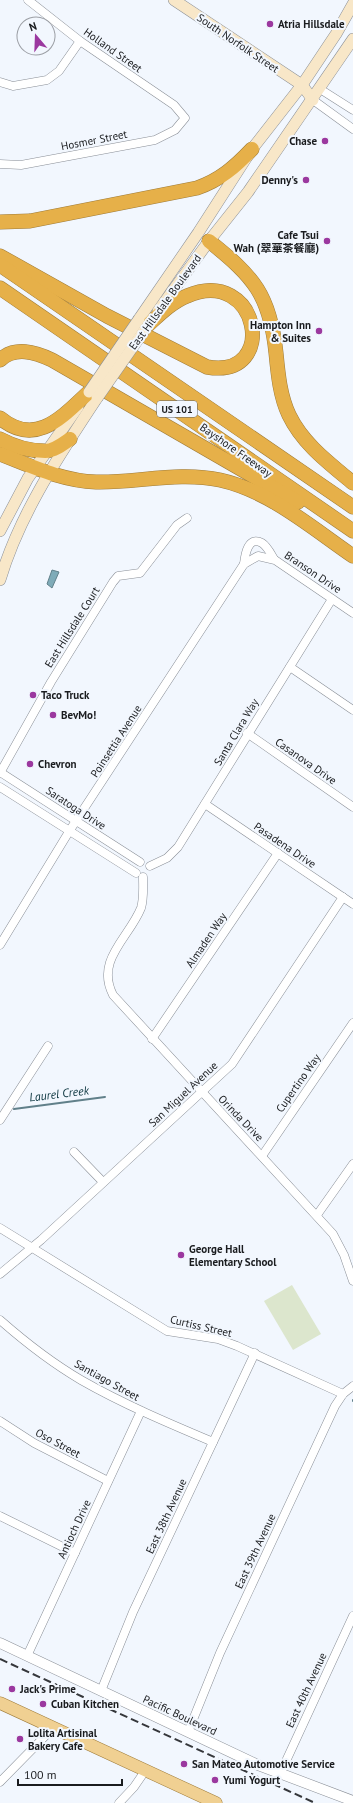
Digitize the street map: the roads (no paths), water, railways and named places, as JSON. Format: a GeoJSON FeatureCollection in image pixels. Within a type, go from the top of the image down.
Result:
{"type":"FeatureCollection","features":[{"type":"Feature","properties":{"kind":"highway"},"geometry":{"type":"LineString","coordinates":[[0,222],[30,221],[197,188],[214,181],[229,172],[252,149]]}},
{"type":"Feature","properties":{"kind":"highway"},"geometry":{"type":"LineString","coordinates":[[204,237],[240,267],[255,284],[264,298],[273,327],[282,396],[294,425],[320,456],[353,483]]}},
{"type":"Feature","properties":{"kind":"highway"},"geometry":{"type":"LineString","coordinates":[[0,256],[107,316],[207,367],[220,368],[234,364],[243,358],[252,341],[252,322],[244,306],[232,298],[220,293],[203,292],[186,296],[144,322]]}},
{"type":"Feature","properties":{"kind":"highway","name":"Bayshore Freeway"},"geometry":{"type":"LineString","coordinates":[[0,265],[353,507]]}},
{"type":"Feature","properties":{"kind":"highway","name":"Bayshore Freeway"},"geometry":{"type":"LineString","coordinates":[[0,288],[351,530]]}},
{"type":"Feature","properties":{"kind":"highway"},"geometry":{"type":"LineString","coordinates":[[0,360],[17,352],[34,354],[47,358],[149,415],[266,485],[351,530]]}},
{"type":"Feature","properties":{"kind":"highway"},"geometry":{"type":"LineString","coordinates":[[0,418],[6,423],[21,429],[41,429],[56,421],[93,395]]}},
{"type":"Feature","properties":{"kind":"highway"},"geometry":{"type":"LineString","coordinates":[[0,439],[16,446],[46,451],[58,447],[70,439]]}},
{"type":"Feature","properties":{"kind":"highway"},"geometry":{"type":"LineString","coordinates":[[0,454],[41,470],[73,480],[94,482],[191,476],[212,478],[232,483],[252,490],[270,500],[353,556]]}},
{"type":"Feature","properties":{"kind":"main road","name":"South Norfolk Street"},"geometry":{"type":"LineString","coordinates":[[174,0],[302,85],[313,100]]}},
{"type":"Feature","properties":{"kind":"main road","name":"East Hillsdale Boulevard"},"geometry":{"type":"LineString","coordinates":[[0,580],[15,536],[41,470],[46,451],[93,395],[204,237],[252,149],[302,85],[336,34],[353,4]]}},
{"type":"Feature","properties":{"kind":"main road","name":"East Hillsdale Boulevard"},"geometry":{"type":"LineString","coordinates":[[204,237],[248,192],[313,100],[353,39]]}},
{"type":"Feature","properties":{"kind":"main road","name":"South Norfolk Street"},"geometry":{"type":"LineString","coordinates":[[302,85],[320,89]]}},
{"type":"Feature","properties":{"kind":"main road","name":"East Hillsdale Boulevard"},"geometry":{"type":"LineString","coordinates":[[0,531],[18,494],[70,439],[93,395]]}},
{"type":"Feature","properties":{"kind":"main road"},"geometry":{"type":"LineString","coordinates":[[0,1703],[216,1803]]}},
{"type":"Feature","properties":{"kind":"street","name":"Holland Street"},"geometry":{"type":"LineString","coordinates":[[29,0],[80,41],[174,105],[185,118]]}},
{"type":"Feature","properties":{"kind":"street"},"geometry":{"type":"LineString","coordinates":[[0,82],[13,86],[47,80],[59,71],[80,41]]}},
{"type":"Feature","properties":{"kind":"street","name":"South Norfolk Street"},"geometry":{"type":"LineString","coordinates":[[320,89],[353,110]]}},
{"type":"Feature","properties":{"kind":"street","name":"South Norfolk Street"},"geometry":{"type":"LineString","coordinates":[[313,100],[353,129]]}},
{"type":"Feature","properties":{"kind":"street","name":"Hosmer Street"},"geometry":{"type":"LineString","coordinates":[[0,164],[21,165],[155,140],[175,130],[185,118]]}},
{"type":"Feature","properties":{"kind":"street","name":"East Hillsdale Court"},"geometry":{"type":"LineString","coordinates":[[0,772],[51,682],[113,582],[118,576],[140,573],[177,525],[187,518]]}},
{"type":"Feature","properties":{"kind":"street"},"geometry":{"type":"LineString","coordinates":[[244,564],[247,548],[252,543],[257,542],[264,545],[275,560]]}},
{"type":"Feature","properties":{"kind":"street","name":"Branson Drive"},"geometry":{"type":"LineString","coordinates":[[258,556],[275,560],[353,613]]}},
{"type":"Feature","properties":{"kind":"street","name":"Poinsettia Avenue"},"geometry":{"type":"LineString","coordinates":[[0,945],[70,830],[244,564],[258,556]]}},
{"type":"Feature","properties":{"kind":"street","name":"Santa Clara Way"},"geometry":{"type":"LineString","coordinates":[[150,866],[166,858],[178,847],[247,733],[332,599]]}},
{"type":"Feature","properties":{"kind":"street"},"geometry":{"type":"LineString","coordinates":[[290,667],[353,710]]}},
{"type":"Feature","properties":{"kind":"street","name":"Casanova Drive"},"geometry":{"type":"LineString","coordinates":[[247,733],[353,807]]}},
{"type":"Feature","properties":{"kind":"street","name":"Saratoga Drive"},"geometry":{"type":"LineString","coordinates":[[0,772],[140,862]]}},
{"type":"Feature","properties":{"kind":"street","name":"Saratoga Drive"},"geometry":{"type":"LineString","coordinates":[[0,787],[140,875]]}},
{"type":"Feature","properties":{"kind":"street","name":"Pasadena Drive"},"geometry":{"type":"LineString","coordinates":[[205,804],[353,904]]}},
{"type":"Feature","properties":{"kind":"street","name":"Almaden Way"},"geometry":{"type":"LineString","coordinates":[[152,1039],[278,853]]}},
{"type":"Feature","properties":{"kind":"street"},"geometry":{"type":"LineString","coordinates":[[140,862],[146,862],[150,866],[149,874],[140,875],[135,868],[140,862]]}},
{"type":"Feature","properties":{"kind":"street","name":"Orinda Drive"},"geometry":{"type":"LineString","coordinates":[[140,875],[144,893],[141,908],[112,954],[108,984],[113,995],[200,1092],[262,1156],[333,1234],[351,1269],[353,1281]]}},
{"type":"Feature","properties":{"kind":"street","name":"San Miguel Avenue"},"geometry":{"type":"LineString","coordinates":[[0,1274],[41,1240],[232,1064],[343,897]]}},
{"type":"Feature","properties":{"kind":"street","name":"Cupertino Way"},"geometry":{"type":"LineString","coordinates":[[262,1156],[353,1023]]}},
{"type":"Feature","properties":{"kind":"street"},"geometry":{"type":"LineString","coordinates":[[0,1120],[48,1046]]}},
{"type":"Feature","properties":{"kind":"street"},"geometry":{"type":"LineString","coordinates":[[74,1152],[103,1182]]}},
{"type":"Feature","properties":{"kind":"street"},"geometry":{"type":"LineString","coordinates":[[317,1215],[353,1164]]}},
{"type":"Feature","properties":{"kind":"street","name":"Curtiss Street"},"geometry":{"type":"LineString","coordinates":[[0,1228],[167,1331],[218,1339],[255,1353],[343,1394]]}},
{"type":"Feature","properties":{"kind":"street","name":"Santiago Street"},"geometry":{"type":"LineString","coordinates":[[0,1320],[31,1346],[80,1379],[141,1411],[213,1442]]}},
{"type":"Feature","properties":{"kind":"street","name":"East 38th Avenue"},"geometry":{"type":"LineString","coordinates":[[101,1691],[133,1612],[255,1353]]}},
{"type":"Feature","properties":{"kind":"street","name":"East 39th Avenue"},"geometry":{"type":"LineString","coordinates":[[188,1732],[220,1653],[335,1406],[343,1394],[353,1386]]}},
{"type":"Feature","properties":{"kind":"street","name":"Antioch Drive"},"geometry":{"type":"LineString","coordinates":[[27,1656],[141,1411]]}},
{"type":"Feature","properties":{"kind":"street","name":"Oso Street"},"geometry":{"type":"LineString","coordinates":[[0,1421],[34,1443],[108,1481]]}},
{"type":"Feature","properties":{"kind":"street"},"geometry":{"type":"LineString","coordinates":[[0,1516],[75,1553]]}},
{"type":"Feature","properties":{"kind":"street","name":"East 40th Avenue"},"geometry":{"type":"LineString","coordinates":[[280,1774],[353,1616]]}},
{"type":"Feature","properties":{"kind":"street","name":"Pacific Boulevard"},"geometry":{"type":"LineString","coordinates":[[0,1643],[280,1774],[353,1801]]}},
{"type":"Feature","properties":{"kind":"street"},"geometry":{"type":"LineString","coordinates":[[0,1782],[53,1728]]}},
{"type":"Feature","properties":{"kind":"street"},"geometry":{"type":"LineString","coordinates":[[119,1803],[134,1787],[145,1771]]}},
{"type":"Feature","properties":{"kind":"water"},"geometry":{"type":"Polygon","coordinates":[[[52,570],[59,572],[52,588],[47,584],[52,570]]]}},
{"type":"Feature","properties":{"kind":"waterway","name":"Laurel Creek"},"geometry":{"type":"LineString","coordinates":[[14,1109],[105,1097]]}},
{"type":"Feature","properties":{"kind":"railway"},"geometry":{"type":"LineString","coordinates":[[0,1659],[315,1803]]}},
{"type":"Feature","properties":{"kind":"place","name":"Atria Hillsdale"},"geometry":{"type":"Point","coordinates":[270,24]}},
{"type":"Feature","properties":{"kind":"place","name":"Chase"},"geometry":{"type":"Point","coordinates":[325,141]}},
{"type":"Feature","properties":{"kind":"place","name":"Denny's"},"geometry":{"type":"Point","coordinates":[306,180]}},
{"type":"Feature","properties":{"kind":"place","name":"Cafe Tsui Wah (翠華茶餐廳)"},"geometry":{"type":"Point","coordinates":[327,241]}},
{"type":"Feature","properties":{"kind":"place","name":"Hampton Inn & Suites"},"geometry":{"type":"Point","coordinates":[319,331]}},
{"type":"Feature","properties":{"kind":"place","name":"Taco Truck"},"geometry":{"type":"Point","coordinates":[33,695]}},
{"type":"Feature","properties":{"kind":"place","name":"BevMo!"},"geometry":{"type":"Point","coordinates":[53,715]}},
{"type":"Feature","properties":{"kind":"place","name":"Chevron"},"geometry":{"type":"Point","coordinates":[30,764]}},
{"type":"Feature","properties":{"kind":"place","name":"George Hall Elementary School"},"geometry":{"type":"Point","coordinates":[181,1255]}},
{"type":"Feature","properties":{"kind":"place","name":"Jack's Prime"},"geometry":{"type":"Point","coordinates":[12,1689]}},
{"type":"Feature","properties":{"kind":"place","name":"Cuban Kitchen"},"geometry":{"type":"Point","coordinates":[43,1704]}},
{"type":"Feature","properties":{"kind":"place","name":"Lolita Artisinal Bakery Cafe"},"geometry":{"type":"Point","coordinates":[20,1739]}},
{"type":"Feature","properties":{"kind":"place","name":"San Mateo Automotive Service"},"geometry":{"type":"Point","coordinates":[184,1764]}},
{"type":"Feature","properties":{"kind":"place","name":"Yumi Yogurt"},"geometry":{"type":"Point","coordinates":[215,1780]}}]}
